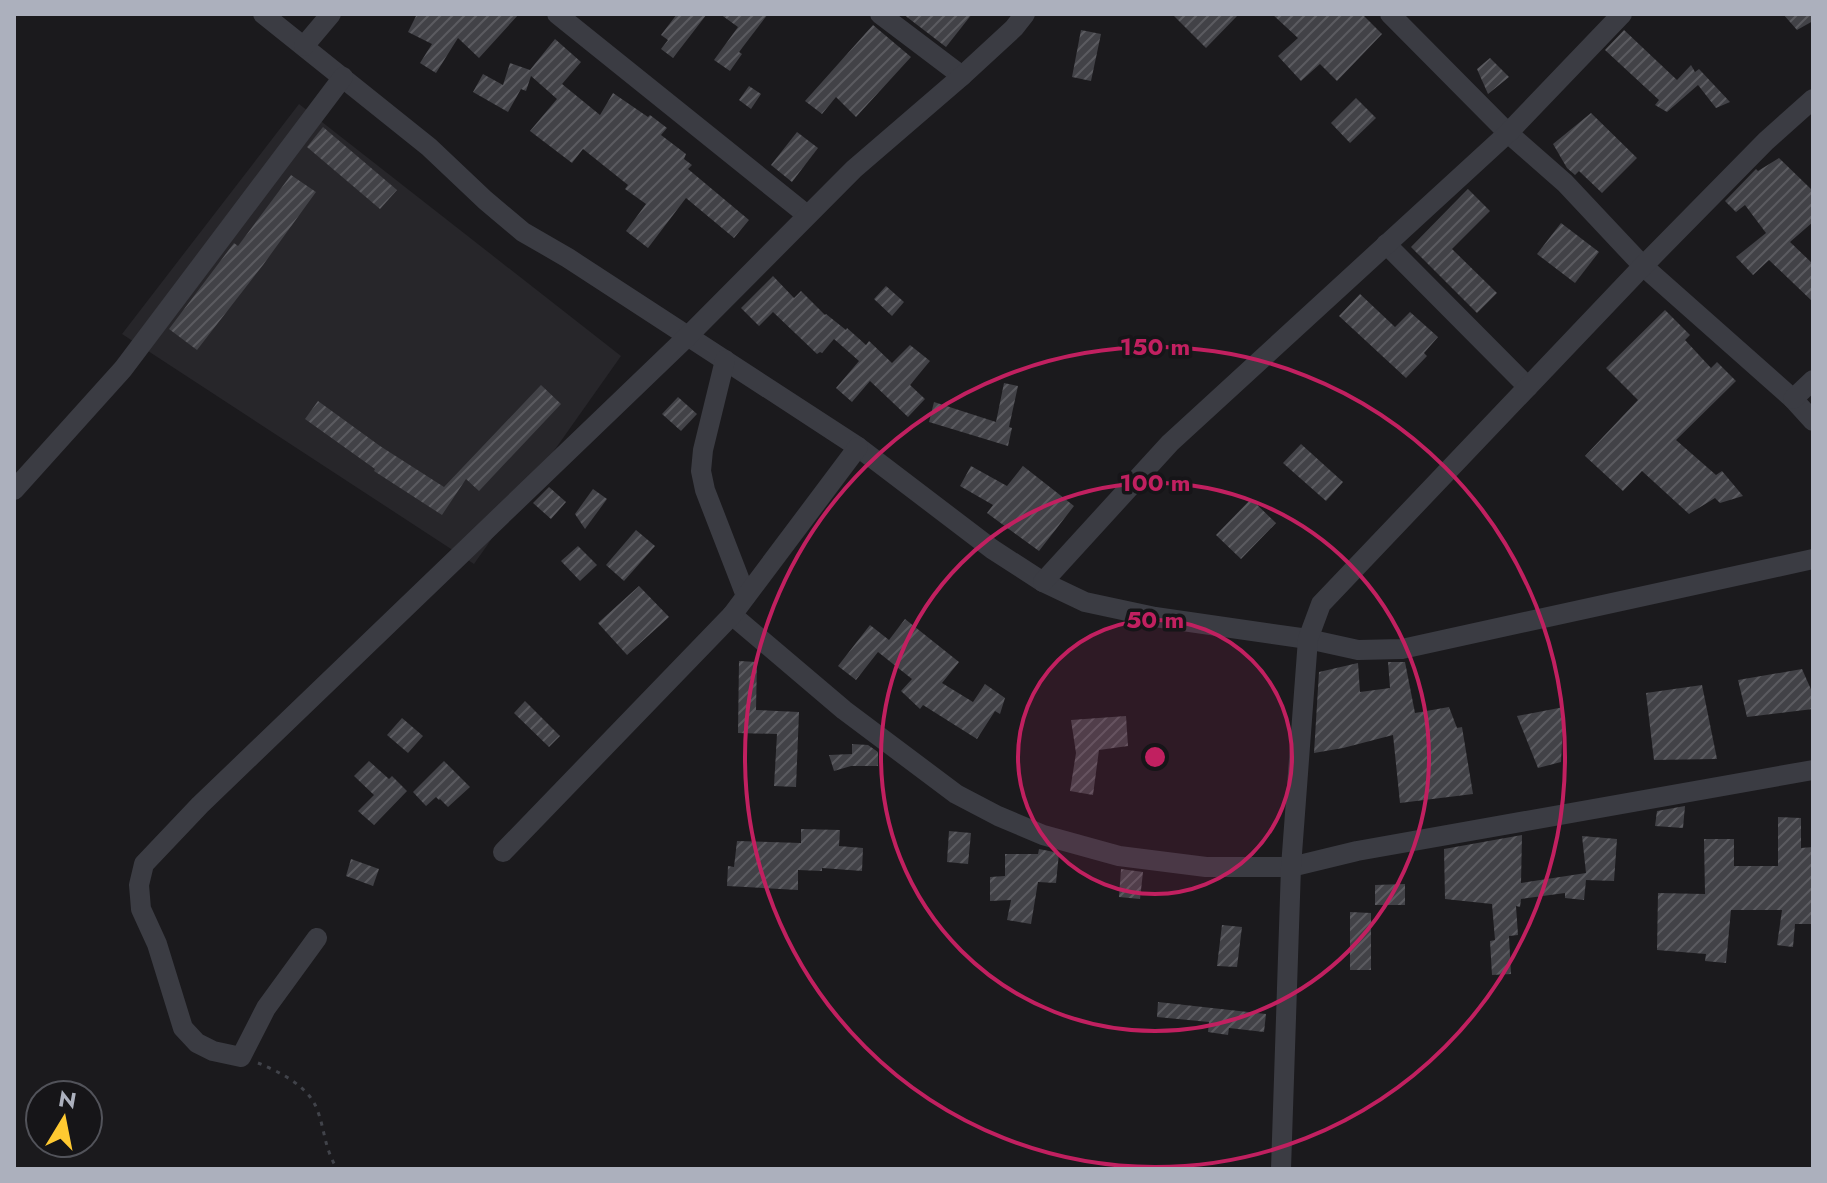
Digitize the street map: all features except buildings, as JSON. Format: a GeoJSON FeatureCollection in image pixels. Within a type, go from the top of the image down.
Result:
{"type":"FeatureCollection","features":[{"type":"Feature","properties":{"kind":"street"},"geometry":{"type":"LineString","coordinates":[[263,14],[429,147],[523,232],[568,258],[858,447],[992,549],[1043,582],[1085,602],[1358,650],[1402,649],[1813,559]]}},
{"type":"Feature","properties":{"kind":"street"},"geometry":{"type":"LineString","coordinates":[[304,46],[331,14]]}},
{"type":"Feature","properties":{"kind":"street"},"geometry":{"type":"LineString","coordinates":[[557,14],[807,215]]}},
{"type":"Feature","properties":{"kind":"street"},"geometry":{"type":"LineString","coordinates":[[880,14],[962,76]]}},
{"type":"Feature","properties":{"kind":"street"},"geometry":{"type":"LineString","coordinates":[[317,938],[266,1008],[241,1057],[213,1051],[197,1043],[183,1028],[157,944],[141,909],[139,885],[144,864],[200,805],[688,336],[854,169],[962,76],[1025,14]]}},
{"type":"Feature","properties":{"kind":"street"},"geometry":{"type":"LineString","coordinates":[[1390,14],[1508,133],[1565,183],[1643,266],[1793,399],[1813,421]]}},
{"type":"Feature","properties":{"kind":"street"},"geometry":{"type":"LineString","coordinates":[[1043,582],[1170,443],[1508,133],[1622,14]]}},
{"type":"Feature","properties":{"kind":"street"},"geometry":{"type":"LineString","coordinates":[[14,490],[123,369],[343,77]]}},
{"type":"Feature","properties":{"kind":"street"},"geometry":{"type":"LineString","coordinates":[[1281,1169],[1291,867],[1308,639],[1321,604],[1643,266],[1766,141],[1813,99]]}},
{"type":"Feature","properties":{"kind":"street"},"geometry":{"type":"LineString","coordinates":[[1386,244],[1528,387]]}},
{"type":"Feature","properties":{"kind":"street"},"geometry":{"type":"LineString","coordinates":[[725,360],[703,450],[701,471],[705,490],[746,596]]}},
{"type":"Feature","properties":{"kind":"street"},"geometry":{"type":"LineString","coordinates":[[1793,399],[1813,380]]}},
{"type":"Feature","properties":{"kind":"street"},"geometry":{"type":"LineString","coordinates":[[503,852],[732,615],[858,447]]}},
{"type":"Feature","properties":{"kind":"street"},"geometry":{"type":"LineString","coordinates":[[732,615],[857,720],[956,794],[1043,835],[1119,856],[1206,867],[1291,867],[1357,851],[1813,770]]}},
{"type":"Feature","properties":{"kind":"path"},"geometry":{"type":"LineString","coordinates":[[241,1057],[278,1071],[297,1084],[316,1107],[325,1145],[337,1169]]}},
{"type":"Feature","properties":{"kind":"shaded area"},"geometry":{"type":"Polygon","coordinates":[[[299,104],[621,356],[474,564],[122,334],[299,104]]]}}]}
